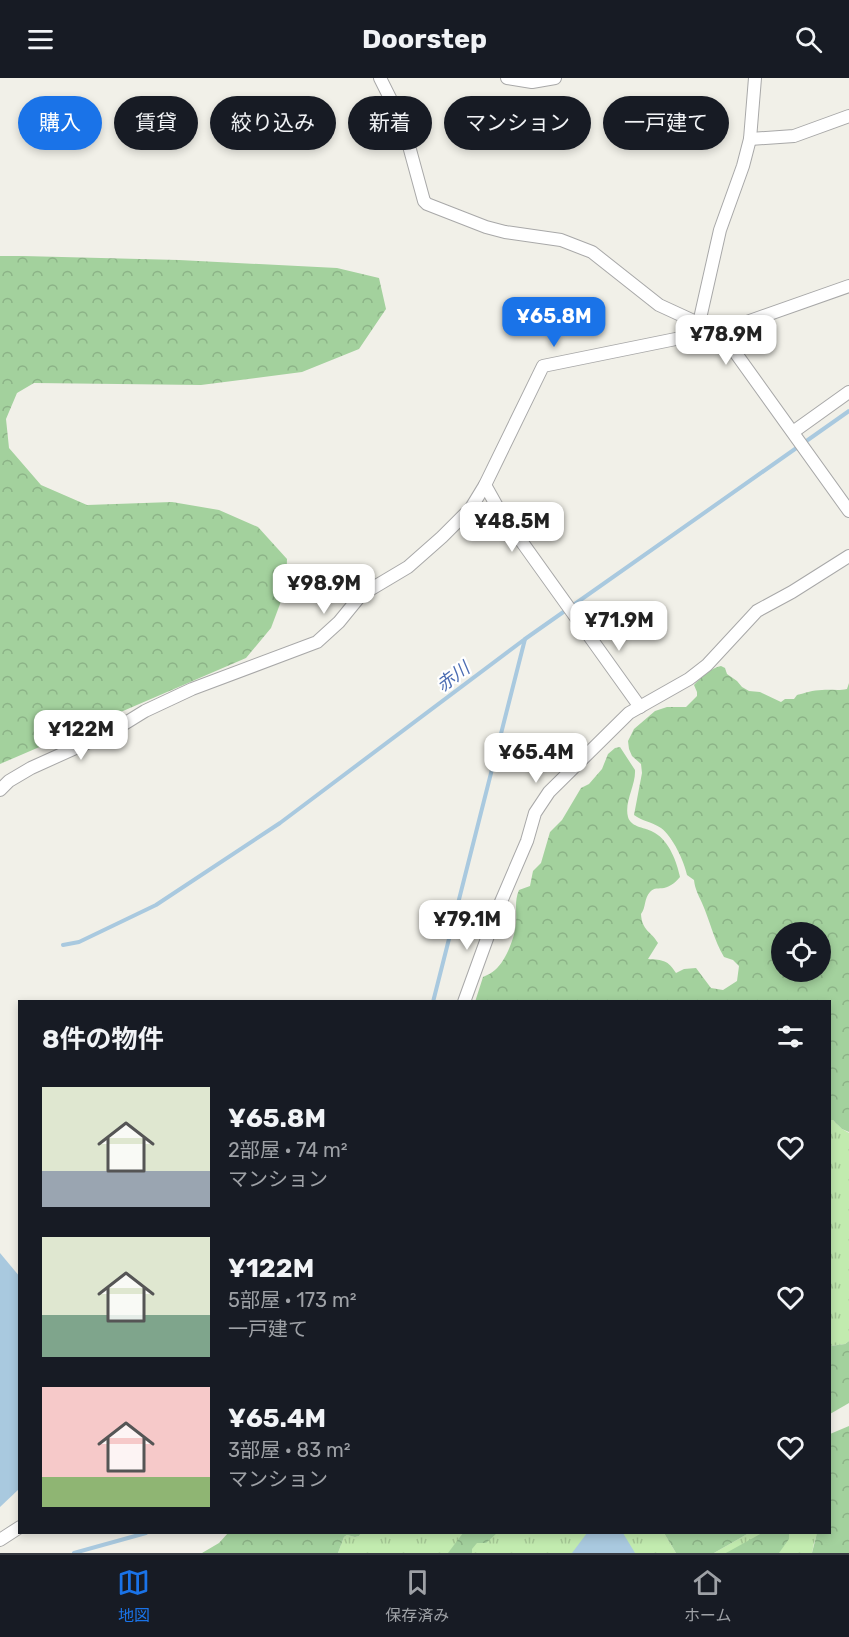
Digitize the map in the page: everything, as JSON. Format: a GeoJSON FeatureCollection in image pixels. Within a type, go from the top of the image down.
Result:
{"type":"FeatureCollection","features":[{"type":"Feature","properties":{"kind":"street"},"geometry":{"type":"LineString","coordinates":[[380,78],[403,124],[424,201],[505,232],[561,240],[584,248],[659,305],[718,333],[849,511]]}},
{"type":"Feature","properties":{"kind":"street"},"geometry":{"type":"LineString","coordinates":[[507,78],[532,82],[555,78]]}},
{"type":"Feature","properties":{"kind":"street"},"geometry":{"type":"LineString","coordinates":[[699,323],[720,230],[743,166],[750,139],[755,78]]}},
{"type":"Feature","properties":{"kind":"street"},"geometry":{"type":"LineString","coordinates":[[750,139],[794,136],[849,116]]}},
{"type":"Feature","properties":{"kind":"street"},"geometry":{"type":"LineString","coordinates":[[0,790],[9,781],[31,768],[111,732],[144,711],[192,689],[317,642],[339,622],[361,595],[408,567],[471,508],[485,485],[543,366],[718,333],[849,286]]}},
{"type":"Feature","properties":{"kind":"street"},"geometry":{"type":"LineString","coordinates":[[795,435],[849,392]]}},
{"type":"Feature","properties":{"kind":"street"},"geometry":{"type":"LineString","coordinates":[[485,485],[500,510],[640,707]]}},
{"type":"Feature","properties":{"kind":"street"},"geometry":{"type":"LineString","coordinates":[[465,1000],[497,911],[527,841],[535,813],[549,792],[629,713],[689,679],[707,665],[757,611],[849,556]]}},
{"type":"Feature","properties":{"kind":"street"},"geometry":{"type":"LineString","coordinates":[[0,1540],[18,1528]]}},
{"type":"Feature","properties":{"kind":"green space"},"geometry":{"type":"Polygon","coordinates":[[[0,256],[179,260],[337,268],[379,278],[386,309],[359,349],[302,372],[201,385],[34,383],[17,393],[6,419],[9,448],[41,485],[87,505],[172,502],[219,510],[258,527],[287,559],[286,588],[271,628],[246,658],[0,764],[0,256]]]}},
{"type":"Feature","properties":{"kind":"green space"},"geometry":{"type":"Polygon","coordinates":[[[721,666],[742,687],[781,702],[812,691],[847,689],[849,683],[849,1132],[831,1120],[831,1000],[476,1000],[483,977],[499,966],[512,942],[517,894],[519,890],[530,886],[533,871],[541,863],[550,832],[562,820],[581,788],[589,784],[602,769],[608,754],[620,747],[635,770],[627,811],[628,817],[635,825],[655,833],[664,841],[674,859],[680,877],[669,886],[653,889],[647,897],[641,914],[642,920],[658,943],[648,959],[665,962],[676,973],[684,969],[696,968],[711,988],[723,990],[737,981],[739,966],[733,960],[724,957],[694,880],[687,875],[674,843],[661,828],[634,815],[642,773],[641,764],[632,756],[628,741],[634,729],[655,711],[667,707],[686,707],[697,696],[694,685],[706,673],[721,666]]]}},
{"type":"Feature","properties":{"kind":"green space"},"geometry":{"type":"Polygon","coordinates":[[[831,1120],[849,1133],[849,1341],[845,1344],[831,1346],[831,1120]]]}},
{"type":"Feature","properties":{"kind":"green space"},"geometry":{"type":"Polygon","coordinates":[[[849,1341],[849,1403],[831,1413],[831,1346],[845,1344],[849,1341]]]}},
{"type":"Feature","properties":{"kind":"green space"},"geometry":{"type":"Polygon","coordinates":[[[849,1426],[849,1553],[812,1553],[817,1534],[831,1534],[831,1434],[849,1426]]]}},
{"type":"Feature","properties":{"kind":"green space"},"geometry":{"type":"Polygon","coordinates":[[[227,1534],[360,1534],[355,1537],[347,1535],[344,1537],[338,1553],[202,1553],[219,1543],[227,1534]]]}},
{"type":"Feature","properties":{"kind":"green space"},"geometry":{"type":"Polygon","coordinates":[[[360,1534],[665,1534],[676,1553],[338,1553],[344,1537],[360,1534]]]}},
{"type":"Feature","properties":{"kind":"green space"},"geometry":{"type":"Polygon","coordinates":[[[462,1534],[496,1534],[486,1543],[477,1543],[472,1553],[448,1553],[462,1534]]]}},
{"type":"Feature","properties":{"kind":"green space"},"geometry":{"type":"Polygon","coordinates":[[[665,1534],[747,1534],[714,1553],[676,1553],[665,1534]]]}},
{"type":"Feature","properties":{"kind":"green space"},"geometry":{"type":"Polygon","coordinates":[[[747,1534],[817,1534],[812,1553],[714,1553],[747,1534]]]}},
{"type":"Feature","properties":{"kind":"green space"},"geometry":{"type":"Polygon","coordinates":[[[760,1534],[789,1534],[789,1539],[779,1553],[726,1553],[760,1534]]]}},
{"type":"Feature","properties":{"kind":"water"},"geometry":{"type":"Polygon","coordinates":[[[0,1253],[18,1275],[18,1490],[0,1507],[0,1253]]]}},
{"type":"Feature","properties":{"kind":"water"},"geometry":{"type":"Polygon","coordinates":[[[586,1534],[624,1534],[635,1553],[572,1553],[586,1534]]]}},
{"type":"Feature","properties":{"kind":"waterway","name":"赤川"},"geometry":{"type":"LineString","coordinates":[[63,945],[79,942],[156,905],[280,823],[525,639],[849,411]]}},
{"type":"Feature","properties":{"kind":"waterway"},"geometry":{"type":"LineString","coordinates":[[434,1000],[525,639]]}},
{"type":"Feature","properties":{"kind":"waterway"},"geometry":{"type":"LineString","coordinates":[[74,1553],[142,1534]]}}]}
